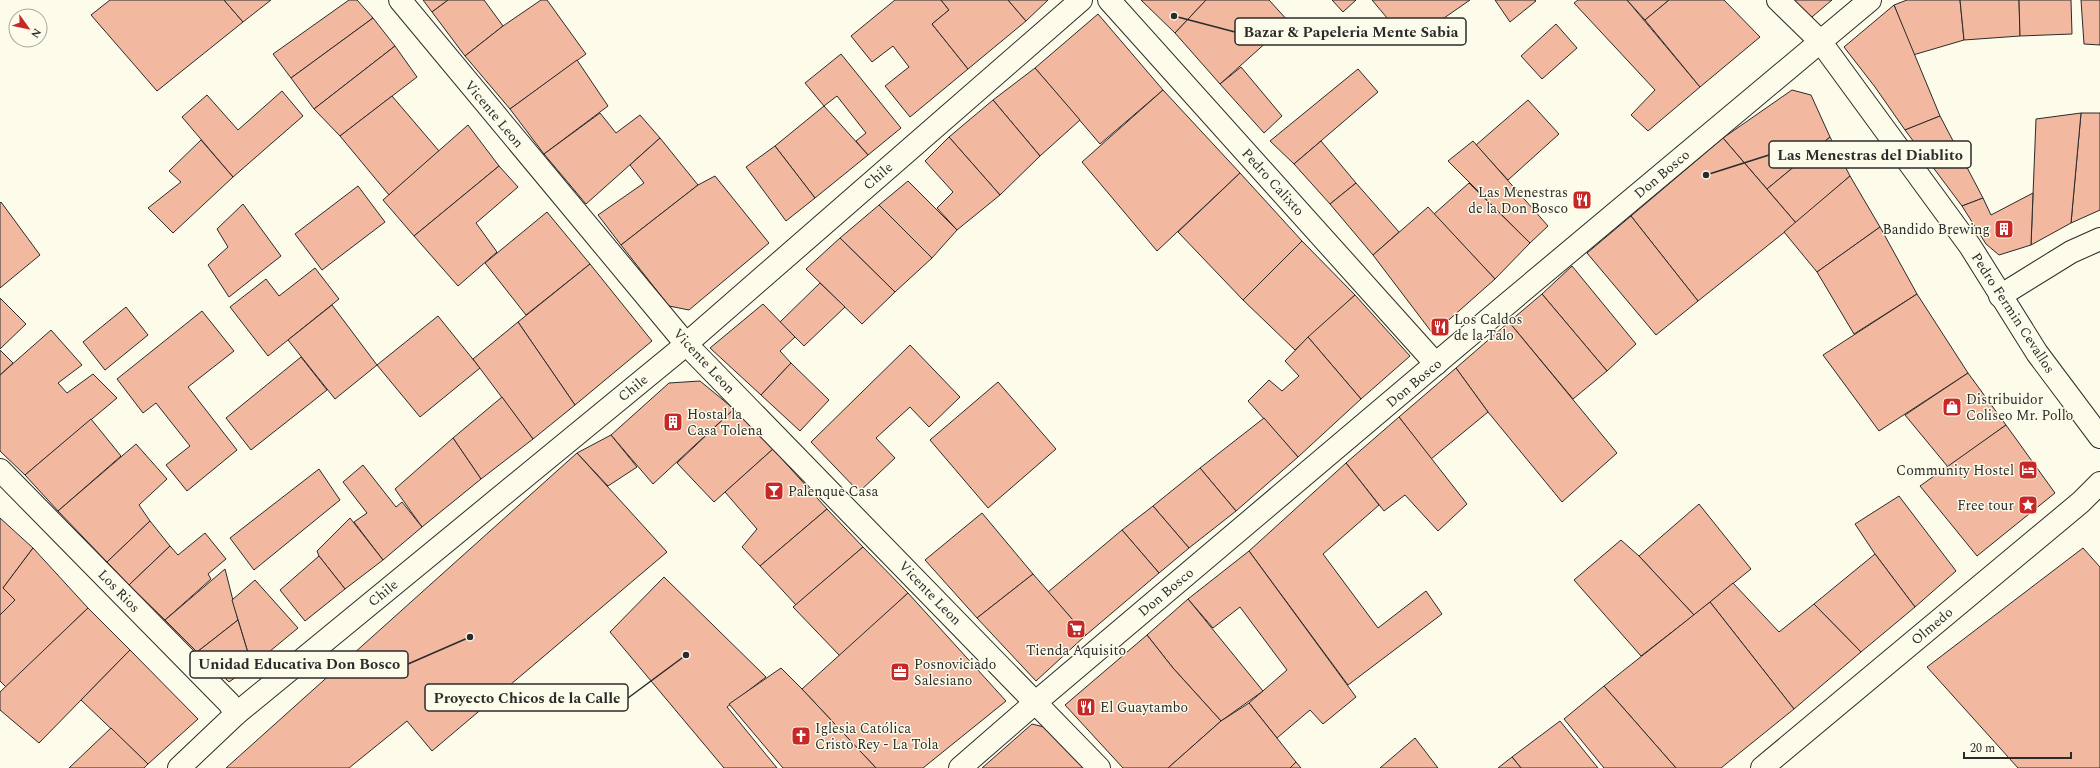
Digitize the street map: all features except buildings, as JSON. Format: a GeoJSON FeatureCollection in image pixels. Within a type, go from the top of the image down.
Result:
{"type":"FeatureCollection","features":[{"type":"Feature","properties":{"kind":"street","name":"Vicente Leon"},"geometry":{"type":"LineString","coordinates":[[400,0],[686,344],[1099,768]]}},
{"type":"Feature","properties":{"kind":"street","name":"Chile"},"geometry":{"type":"LineString","coordinates":[[179,768],[236,714],[686,344],[1081,0]]}},
{"type":"Feature","properties":{"kind":"street","name":"Pedro Calixto"},"geometry":{"type":"LineString","coordinates":[[1109,0],[1436,364]]}},
{"type":"Feature","properties":{"kind":"street","name":"Pedro Fermin Cevallos"},"geometry":{"type":"LineString","coordinates":[[1778,0],[1820,41],[1970,246],[2000,296],[2037,352],[2100,437]]}},
{"type":"Feature","properties":{"kind":"street","name":"Don Bosco"},"geometry":{"type":"LineString","coordinates":[[960,768],[1436,364],[1870,0]]}},
{"type":"Feature","properties":{"kind":"street"},"geometry":{"type":"LineString","coordinates":[[2000,296],[2071,252],[2100,239]]}},
{"type":"Feature","properties":{"kind":"street"},"geometry":{"type":"LineString","coordinates":[[2076,405],[2086,409],[2100,407]]}},
{"type":"Feature","properties":{"kind":"street","name":"Los Rios"},"geometry":{"type":"LineString","coordinates":[[0,470],[229,703],[236,714]]}},
{"type":"Feature","properties":{"kind":"street","name":"Olmedo"},"geometry":{"type":"LineString","coordinates":[[1762,768],[2069,512],[2100,483]]}},
{"type":"Feature","properties":{"kind":"place","name":"Bazar & Papeleria Mente Sabia"},"geometry":{"type":"Point","coordinates":[1174,16]}},
{"type":"Feature","properties":{"kind":"place","name":"Las Menestras del Diablito"},"geometry":{"type":"Point","coordinates":[1706,175]}},
{"type":"Feature","properties":{"kind":"place","name":"Las Menestras de la Don Bosco"},"geometry":{"type":"Point","coordinates":[1582,200]}},
{"type":"Feature","properties":{"kind":"place","name":"Bandido Brewing"},"geometry":{"type":"Point","coordinates":[2004,229]}},
{"type":"Feature","properties":{"kind":"place","name":"Los Caldos de la Talo"},"geometry":{"type":"Point","coordinates":[1440,327]}},
{"type":"Feature","properties":{"kind":"place","name":"Distribuidor Coliseo Mr. Pollo"},"geometry":{"type":"Point","coordinates":[1952,407]}},
{"type":"Feature","properties":{"kind":"place","name":"Hostal la Casa Tolena"},"geometry":{"type":"Point","coordinates":[673,422]}},
{"type":"Feature","properties":{"kind":"place","name":"Community Hostel"},"geometry":{"type":"Point","coordinates":[2028,470]}},
{"type":"Feature","properties":{"kind":"place","name":"Palenque Casa"},"geometry":{"type":"Point","coordinates":[774,491]}},
{"type":"Feature","properties":{"kind":"place","name":"Free tour"},"geometry":{"type":"Point","coordinates":[2028,505]}},
{"type":"Feature","properties":{"kind":"place","name":"Tienda Aquisito"},"geometry":{"type":"Point","coordinates":[1076,629]}},
{"type":"Feature","properties":{"kind":"place","name":"Unidad Educativa Don Bosco"},"geometry":{"type":"Point","coordinates":[470,637]}},
{"type":"Feature","properties":{"kind":"place","name":"Proyecto Chicos de la Calle"},"geometry":{"type":"Point","coordinates":[686,655]}},
{"type":"Feature","properties":{"kind":"place","name":"Posnoviciado Salesiano"},"geometry":{"type":"Point","coordinates":[900,672]}},
{"type":"Feature","properties":{"kind":"place","name":"El Guaytambo"},"geometry":{"type":"Point","coordinates":[1086,707]}},
{"type":"Feature","properties":{"kind":"place","name":"Iglesia Católica Cristo Rey - La Tola"},"geometry":{"type":"Point","coordinates":[801,736]}}]}
